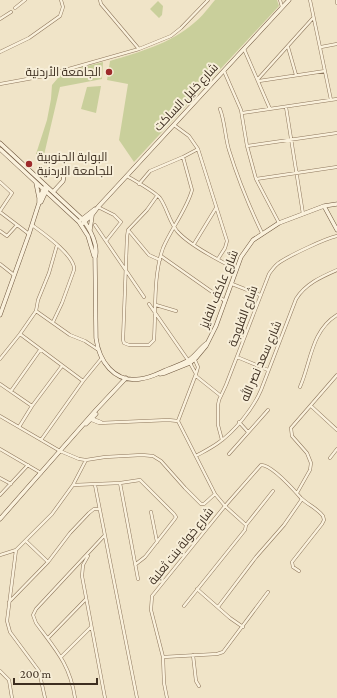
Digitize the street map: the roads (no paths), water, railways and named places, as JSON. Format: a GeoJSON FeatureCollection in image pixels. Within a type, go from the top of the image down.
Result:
{"type":"FeatureCollection","features":[{"type":"Feature","properties":{"kind":"main road","name":"شارع خليل الساكت"},"geometry":{"type":"LineString","coordinates":[[82,222],[98,207],[224,71],[282,8],[287,0]]}},
{"type":"Feature","properties":{"kind":"main road"},"geometry":{"type":"LineString","coordinates":[[0,143],[46,188],[53,198],[82,222],[95,258]]}},
{"type":"Feature","properties":{"kind":"main road"},"geometry":{"type":"LineString","coordinates":[[0,149],[35,182],[53,192],[90,231],[95,245],[96,254],[95,327],[97,349],[101,359],[112,371],[126,378],[0,519]]}},
{"type":"Feature","properties":{"kind":"main road"},"geometry":{"type":"LineString","coordinates":[[53,192],[63,181],[64,176]]}},
{"type":"Feature","properties":{"kind":"main road"},"geometry":{"type":"LineString","coordinates":[[35,182],[40,201]]}},
{"type":"Feature","properties":{"kind":"main road"},"geometry":{"type":"LineString","coordinates":[[0,315],[40,201],[46,188]]}},
{"type":"Feature","properties":{"kind":"main road"},"geometry":{"type":"LineString","coordinates":[[40,201],[46,198],[53,198]]}},
{"type":"Feature","properties":{"kind":"main road","name":"شارع عاكف الفايز"},"geometry":{"type":"LineString","coordinates":[[126,378],[141,379],[165,373],[194,358],[206,346],[216,326],[236,270],[249,244],[262,233],[280,223],[324,206],[337,204]]}},
{"type":"Feature","properties":{"kind":"main road"},"geometry":{"type":"LineString","coordinates":[[324,206],[337,230]]}},
{"type":"Feature","properties":{"kind":"main road","name":"شارع خليل الساكت"},"geometry":{"type":"LineString","coordinates":[[82,222],[92,215],[98,207]]}},
{"type":"Feature","properties":{"kind":"main road"},"geometry":{"type":"LineString","coordinates":[[90,231],[92,215]]}},
{"type":"Feature","properties":{"kind":"street"},"geometry":{"type":"LineString","coordinates":[[15,8],[25,0]]}},
{"type":"Feature","properties":{"kind":"street"},"geometry":{"type":"LineString","coordinates":[[0,52],[29,38],[60,16],[63,7],[61,0]]}},
{"type":"Feature","properties":{"kind":"street"},"geometry":{"type":"LineString","coordinates":[[100,0],[101,4],[139,49]]}},
{"type":"Feature","properties":{"kind":"street"},"geometry":{"type":"LineString","coordinates":[[0,84],[44,76],[139,49],[171,36],[181,28],[208,0]]}},
{"type":"Feature","properties":{"kind":"street"},"geometry":{"type":"LineString","coordinates":[[280,0],[282,8]]}},
{"type":"Feature","properties":{"kind":"street"},"geometry":{"type":"LineString","coordinates":[[310,0],[331,100]]}},
{"type":"Feature","properties":{"kind":"street"},"geometry":{"type":"LineString","coordinates":[[0,18],[11,12]]}},
{"type":"Feature","properties":{"kind":"street"},"geometry":{"type":"LineString","coordinates":[[258,80],[314,18]]}},
{"type":"Feature","properties":{"kind":"street"},"geometry":{"type":"LineString","coordinates":[[321,47],[337,44]]}},
{"type":"Feature","properties":{"kind":"street"},"geometry":{"type":"LineString","coordinates":[[288,46],[296,75]]}},
{"type":"Feature","properties":{"kind":"street"},"geometry":{"type":"LineString","coordinates":[[244,48],[270,109]]}},
{"type":"Feature","properties":{"kind":"street"},"geometry":{"type":"LineString","coordinates":[[224,71],[242,113],[247,146],[256,179],[280,223]]}},
{"type":"Feature","properties":{"kind":"street"},"geometry":{"type":"LineString","coordinates":[[258,80],[325,71]]}},
{"type":"Feature","properties":{"kind":"street"},"geometry":{"type":"LineString","coordinates":[[242,113],[337,99]]}},
{"type":"Feature","properties":{"kind":"street"},"geometry":{"type":"LineString","coordinates":[[286,107],[303,214]]}},
{"type":"Feature","properties":{"kind":"street"},"geometry":{"type":"LineString","coordinates":[[220,109],[229,150],[240,182],[262,233]]}},
{"type":"Feature","properties":{"kind":"street"},"geometry":{"type":"LineString","coordinates":[[174,125],[189,136],[198,150],[227,241],[225,248],[218,259]]}},
{"type":"Feature","properties":{"kind":"street"},"geometry":{"type":"LineString","coordinates":[[247,146],[337,133]]}},
{"type":"Feature","properties":{"kind":"street"},"geometry":{"type":"LineString","coordinates":[[139,184],[150,171],[198,150]]}},
{"type":"Feature","properties":{"kind":"street"},"geometry":{"type":"LineString","coordinates":[[157,196],[148,210],[128,230],[124,269],[123,342],[129,345],[151,344],[154,340],[158,273],[161,256],[192,190],[183,157]]}},
{"type":"Feature","properties":{"kind":"street"},"geometry":{"type":"LineString","coordinates":[[256,179],[337,167]]}},
{"type":"Feature","properties":{"kind":"street"},"geometry":{"type":"LineString","coordinates":[[127,176],[157,196],[168,212],[174,226],[184,237],[236,270]]}},
{"type":"Feature","properties":{"kind":"street"},"geometry":{"type":"LineString","coordinates":[[0,182],[12,193],[0,212],[29,234]]}},
{"type":"Feature","properties":{"kind":"street"},"geometry":{"type":"LineString","coordinates":[[98,207],[114,215],[121,222],[106,241]]}},
{"type":"Feature","properties":{"kind":"street"},"geometry":{"type":"LineString","coordinates":[[194,244],[216,208]]}},
{"type":"Feature","properties":{"kind":"street"},"geometry":{"type":"LineString","coordinates":[[0,231],[7,236],[17,225]]}},
{"type":"Feature","properties":{"kind":"street"},"geometry":{"type":"LineString","coordinates":[[32,225],[49,238],[72,260],[74,268],[62,303],[53,322]]}},
{"type":"Feature","properties":{"kind":"street"},"geometry":{"type":"LineString","coordinates":[[95,225],[144,297]]}},
{"type":"Feature","properties":{"kind":"street"},"geometry":{"type":"LineString","coordinates":[[128,230],[149,255],[160,260]]}},
{"type":"Feature","properties":{"kind":"street","name":"شارع الفلوجة"},"geometry":{"type":"LineString","coordinates":[[222,440],[218,425],[217,411],[219,400],[269,274],[279,263],[324,240],[337,236]]}},
{"type":"Feature","properties":{"kind":"street"},"geometry":{"type":"LineString","coordinates":[[0,359],[36,311],[36,305],[49,273],[57,245]]}},
{"type":"Feature","properties":{"kind":"street"},"geometry":{"type":"LineString","coordinates":[[161,256],[225,301]]}},
{"type":"Feature","properties":{"kind":"street"},"geometry":{"type":"LineString","coordinates":[[0,264],[14,275]]}},
{"type":"Feature","properties":{"kind":"street","name":"شارع سعد نصر الله"},"geometry":{"type":"LineString","coordinates":[[196,456],[222,440],[239,422],[256,400],[296,299],[300,293],[311,283],[337,270]]}},
{"type":"Feature","properties":{"kind":"street"},"geometry":{"type":"LineString","coordinates":[[232,284],[260,295]]}},
{"type":"Feature","properties":{"kind":"street"},"geometry":{"type":"LineString","coordinates":[[149,304],[190,361],[196,375],[221,396]]}},
{"type":"Feature","properties":{"kind":"street"},"geometry":{"type":"LineString","coordinates":[[156,305],[176,311]]}},
{"type":"Feature","properties":{"kind":"street"},"geometry":{"type":"LineString","coordinates":[[36,311],[70,335],[85,341],[97,349]]}},
{"type":"Feature","properties":{"kind":"street"},"geometry":{"type":"LineString","coordinates":[[300,387],[312,349],[318,336],[324,326],[337,315]]}},
{"type":"Feature","properties":{"kind":"street"},"geometry":{"type":"LineString","coordinates":[[334,318],[337,322]]}},
{"type":"Feature","properties":{"kind":"street"},"geometry":{"type":"LineString","coordinates":[[20,334],[83,382]]}},
{"type":"Feature","properties":{"kind":"street"},"geometry":{"type":"LineString","coordinates":[[11,391],[40,350]]}},
{"type":"Feature","properties":{"kind":"street"},"geometry":{"type":"LineString","coordinates":[[237,357],[268,370]]}},
{"type":"Feature","properties":{"kind":"street"},"geometry":{"type":"LineString","coordinates":[[194,358],[198,367],[196,375],[178,421],[215,494],[225,506],[246,525]]}},
{"type":"Feature","properties":{"kind":"street"},"geometry":{"type":"LineString","coordinates":[[41,440],[101,359]]}},
{"type":"Feature","properties":{"kind":"street"},"geometry":{"type":"LineString","coordinates":[[19,427],[32,406],[62,366]]}},
{"type":"Feature","properties":{"kind":"street"},"geometry":{"type":"LineString","coordinates":[[297,493],[310,470],[311,463],[307,453],[292,436],[291,430],[295,423],[337,375]]}},
{"type":"Feature","properties":{"kind":"street"},"geometry":{"type":"LineString","coordinates":[[0,384],[32,406]]}},
{"type":"Feature","properties":{"kind":"street"},"geometry":{"type":"LineString","coordinates":[[311,406],[337,430]]}},
{"type":"Feature","properties":{"kind":"street"},"geometry":{"type":"LineString","coordinates":[[229,454],[268,410]]}},
{"type":"Feature","properties":{"kind":"street"},"geometry":{"type":"LineString","coordinates":[[0,416],[60,451],[86,460],[119,456],[153,456],[161,461],[201,504],[204,504],[215,494]]}},
{"type":"Feature","properties":{"kind":"street"},"geometry":{"type":"LineString","coordinates":[[90,419],[102,422],[178,421]]}},
{"type":"Feature","properties":{"kind":"street"},"geometry":{"type":"LineString","coordinates":[[239,422],[248,432]]}},
{"type":"Feature","properties":{"kind":"street"},"geometry":{"type":"LineString","coordinates":[[0,449],[41,473]]}},
{"type":"Feature","properties":{"kind":"street"},"geometry":{"type":"LineString","coordinates":[[330,458],[337,449]]}},
{"type":"Feature","properties":{"kind":"street"},"geometry":{"type":"LineString","coordinates":[[0,555],[16,550],[52,514],[74,485],[86,460]]}},
{"type":"Feature","properties":{"kind":"street"},"geometry":{"type":"LineString","coordinates":[[0,495],[28,465]]}},
{"type":"Feature","properties":{"kind":"street","name":"شارع خولة بنت ثعلبة"},"geometry":{"type":"LineString","coordinates":[[167,698],[164,682],[164,657],[151,610],[152,596],[258,467],[263,465],[284,480],[302,499],[321,513],[324,520],[292,562],[293,567],[299,571]]}},
{"type":"Feature","properties":{"kind":"street"},"geometry":{"type":"LineString","coordinates":[[0,478],[11,484]]}},
{"type":"Feature","properties":{"kind":"street"},"geometry":{"type":"LineString","coordinates":[[74,485],[95,485],[140,480],[176,516],[145,557],[136,564]]}},
{"type":"Feature","properties":{"kind":"street"},"geometry":{"type":"LineString","coordinates":[[120,483],[138,579]]}},
{"type":"Feature","properties":{"kind":"street"},"geometry":{"type":"LineString","coordinates":[[95,485],[137,698]]}},
{"type":"Feature","properties":{"kind":"street"},"geometry":{"type":"LineString","coordinates":[[184,606],[245,530],[246,525],[273,491]]}},
{"type":"Feature","properties":{"kind":"street"},"geometry":{"type":"LineString","coordinates":[[218,607],[256,557],[284,525],[302,499]]}},
{"type":"Feature","properties":{"kind":"street"},"geometry":{"type":"LineString","coordinates":[[9,602],[48,562],[70,533],[89,513],[94,509],[100,509]]}},
{"type":"Feature","properties":{"kind":"street"},"geometry":{"type":"LineString","coordinates":[[151,512],[157,542]]}},
{"type":"Feature","properties":{"kind":"street"},"geometry":{"type":"LineString","coordinates":[[75,698],[70,677],[61,657],[36,623],[33,615],[34,611],[105,536]]}},
{"type":"Feature","properties":{"kind":"street"},"geometry":{"type":"LineString","coordinates":[[26,541],[48,562]]}},
{"type":"Feature","properties":{"kind":"street"},"geometry":{"type":"LineString","coordinates":[[16,550],[6,617],[7,625],[12,636],[39,671],[45,698]]}},
{"type":"Feature","properties":{"kind":"street"},"geometry":{"type":"LineString","coordinates":[[90,552],[82,571],[105,698]]}},
{"type":"Feature","properties":{"kind":"street"},"geometry":{"type":"LineString","coordinates":[[197,589],[243,627]]}},
{"type":"Feature","properties":{"kind":"street"},"geometry":{"type":"LineString","coordinates":[[164,657],[218,654],[223,652],[268,592]]}},
{"type":"Feature","properties":{"kind":"street"},"geometry":{"type":"LineString","coordinates":[[48,638],[86,599]]}},
{"type":"Feature","properties":{"kind":"street"},"geometry":{"type":"LineString","coordinates":[[61,657],[91,626]]}},
{"type":"Feature","properties":{"kind":"street"},"geometry":{"type":"LineString","coordinates":[[192,655],[196,681],[199,686]]}},
{"type":"Feature","properties":{"kind":"street"},"geometry":{"type":"LineString","coordinates":[[0,671],[9,680],[12,698]]}},
{"type":"Feature","properties":{"kind":"place","name":"الجامعة الأردنية"},"geometry":{"type":"Point","coordinates":[109,72]}},
{"type":"Feature","properties":{"kind":"place","name":"البوابة الجنوبية للجامعة الاردنية"},"geometry":{"type":"Point","coordinates":[29,164]}}]}
